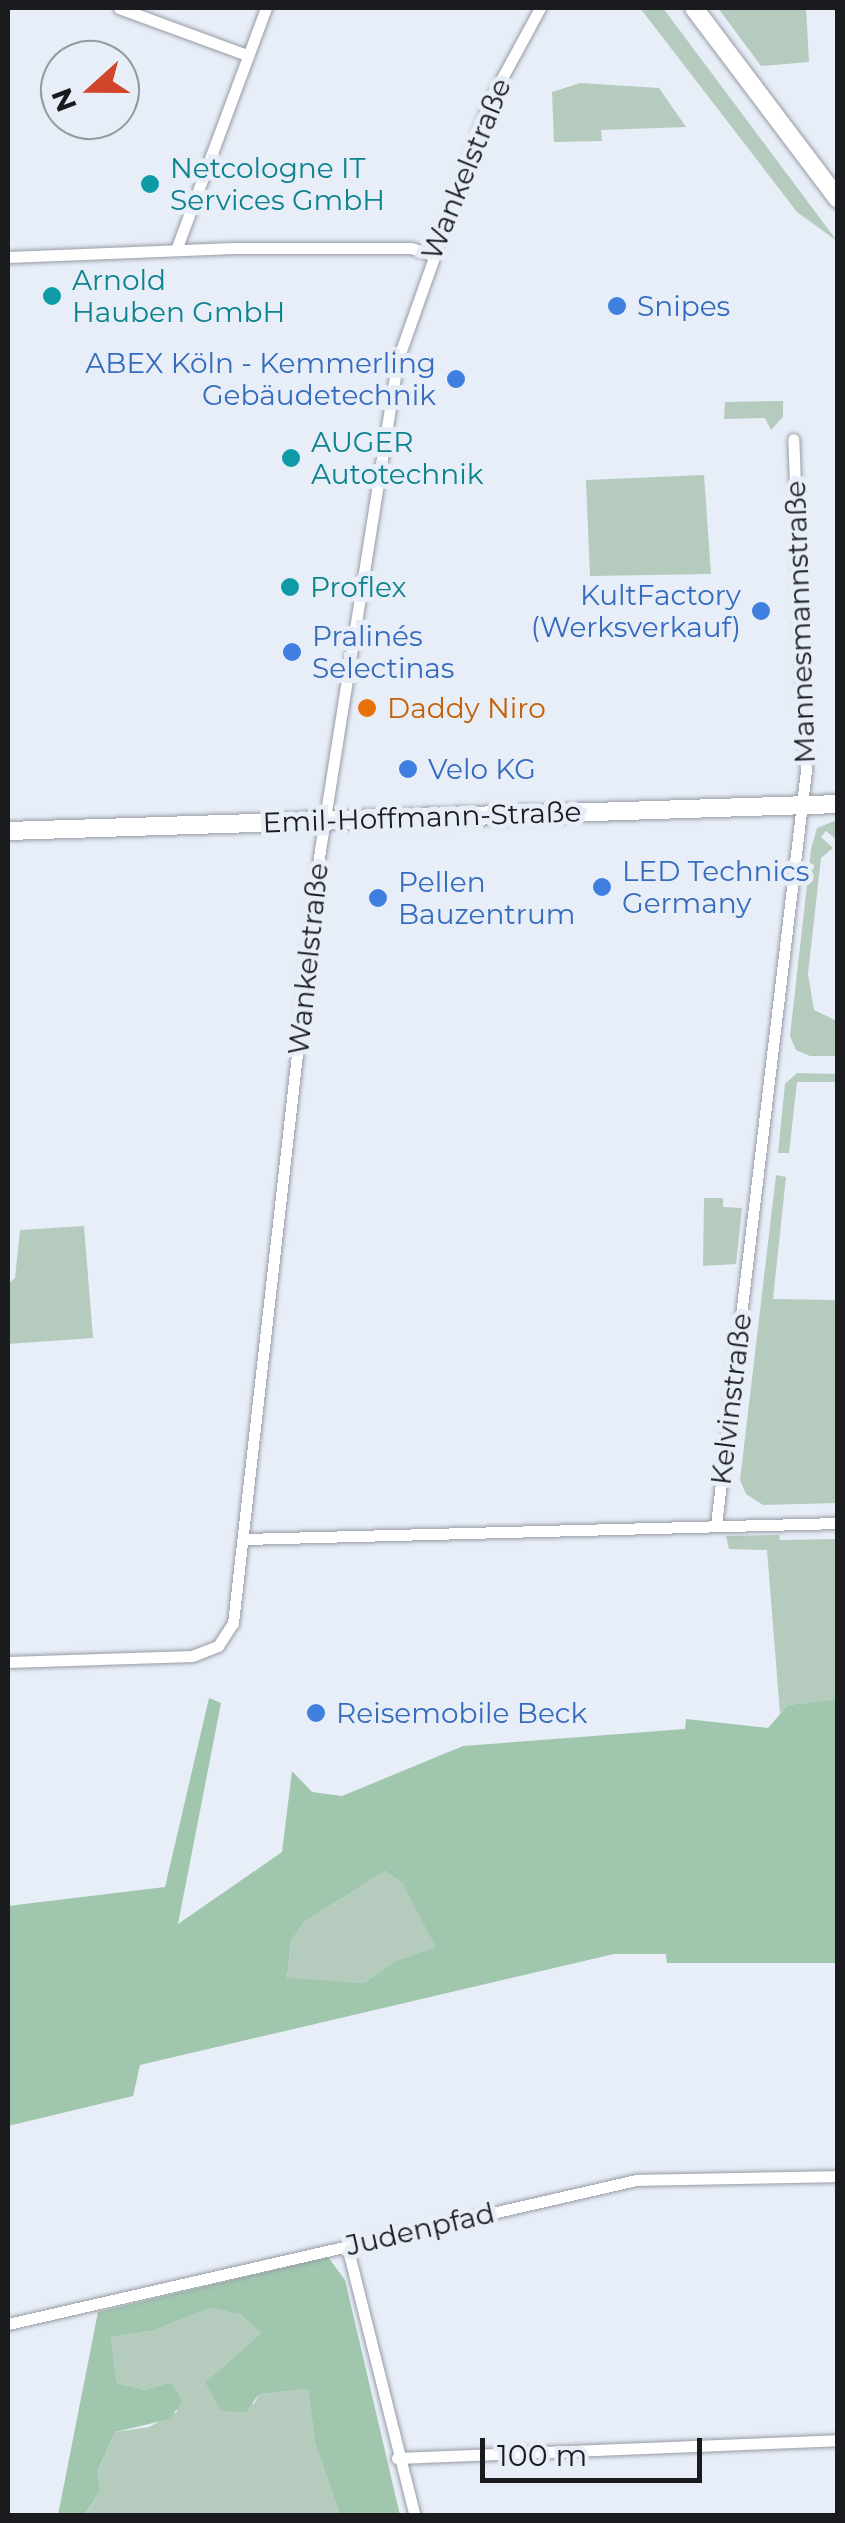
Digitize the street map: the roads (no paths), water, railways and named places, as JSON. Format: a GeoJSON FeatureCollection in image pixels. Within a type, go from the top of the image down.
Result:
{"type":"FeatureCollection","features":[{"type":"Feature","properties":{"kind":"street"},"geometry":{"type":"LineString","coordinates":[[120,8],[247,55]]}},
{"type":"Feature","properties":{"kind":"street"},"geometry":{"type":"LineString","coordinates":[[176,250],[266,8]]}},
{"type":"Feature","properties":{"kind":"street","name":"Wankelstraße"},"geometry":{"type":"LineString","coordinates":[[8,1662],[192,1656],[224,1641],[234,1623],[325,818],[397,362],[430,254],[489,102],[540,8]]}},
{"type":"Feature","properties":{"kind":"street"},"geometry":{"type":"LineString","coordinates":[[694,8],[838,199]]}},
{"type":"Feature","properties":{"kind":"street"},"geometry":{"type":"LineString","coordinates":[[8,257],[176,250],[412,248],[430,254]]}},
{"type":"Feature","properties":{"kind":"street","name":"Mannesmannstraße"},"geometry":{"type":"LineString","coordinates":[[793,439],[803,804]]}},
{"type":"Feature","properties":{"kind":"street","name":"Kelvinstraße"},"geometry":{"type":"LineString","coordinates":[[244,1539],[716,1524],[803,804]]}},
{"type":"Feature","properties":{"kind":"street","name":"Emil-Hoffmann-Straße"},"geometry":{"type":"LineString","coordinates":[[8,830],[838,804]]}},
{"type":"Feature","properties":{"kind":"street"},"geometry":{"type":"LineString","coordinates":[[716,1524],[838,1523]]}},
{"type":"Feature","properties":{"kind":"street","name":"Judenpfad"},"geometry":{"type":"LineString","coordinates":[[8,2324],[636,2180],[838,2176]]}},
{"type":"Feature","properties":{"kind":"street"},"geometry":{"type":"LineString","coordinates":[[346,2246],[397,2458],[415,2516]]}},
{"type":"Feature","properties":{"kind":"street"},"geometry":{"type":"LineString","coordinates":[[397,2458],[838,2440]]}},
{"type":"Feature","properties":{"kind":"place","name":"Netcologne IT Services GmbH"},"geometry":{"type":"Point","coordinates":[150,184]}},
{"type":"Feature","properties":{"kind":"place","name":"Arnold Hauben GmbH"},"geometry":{"type":"Point","coordinates":[52,296]}},
{"type":"Feature","properties":{"kind":"place","name":"Snipes"},"geometry":{"type":"Point","coordinates":[617,306]}},
{"type":"Feature","properties":{"kind":"place","name":"ABEX Köln - Kemmerling Gebäudetechnik"},"geometry":{"type":"Point","coordinates":[456,379]}},
{"type":"Feature","properties":{"kind":"place","name":"AUGER Autotechnik"},"geometry":{"type":"Point","coordinates":[291,458]}},
{"type":"Feature","properties":{"kind":"place","name":"Proflex"},"geometry":{"type":"Point","coordinates":[290,587]}},
{"type":"Feature","properties":{"kind":"place","name":"KultFactory (Werksverkauf)"},"geometry":{"type":"Point","coordinates":[761,611]}},
{"type":"Feature","properties":{"kind":"place","name":"Pralinés Selectinas"},"geometry":{"type":"Point","coordinates":[292,652]}},
{"type":"Feature","properties":{"kind":"place","name":"Daddy Niro"},"geometry":{"type":"Point","coordinates":[367,708]}},
{"type":"Feature","properties":{"kind":"place","name":"Velo KG"},"geometry":{"type":"Point","coordinates":[408,769]}},
{"type":"Feature","properties":{"kind":"place","name":"LED Technics Germany"},"geometry":{"type":"Point","coordinates":[602,887]}},
{"type":"Feature","properties":{"kind":"place","name":"Pellen Bauzentrum"},"geometry":{"type":"Point","coordinates":[378,898]}},
{"type":"Feature","properties":{"kind":"place","name":"Reisemobile Beck"},"geometry":{"type":"Point","coordinates":[316,1713]}}]}
